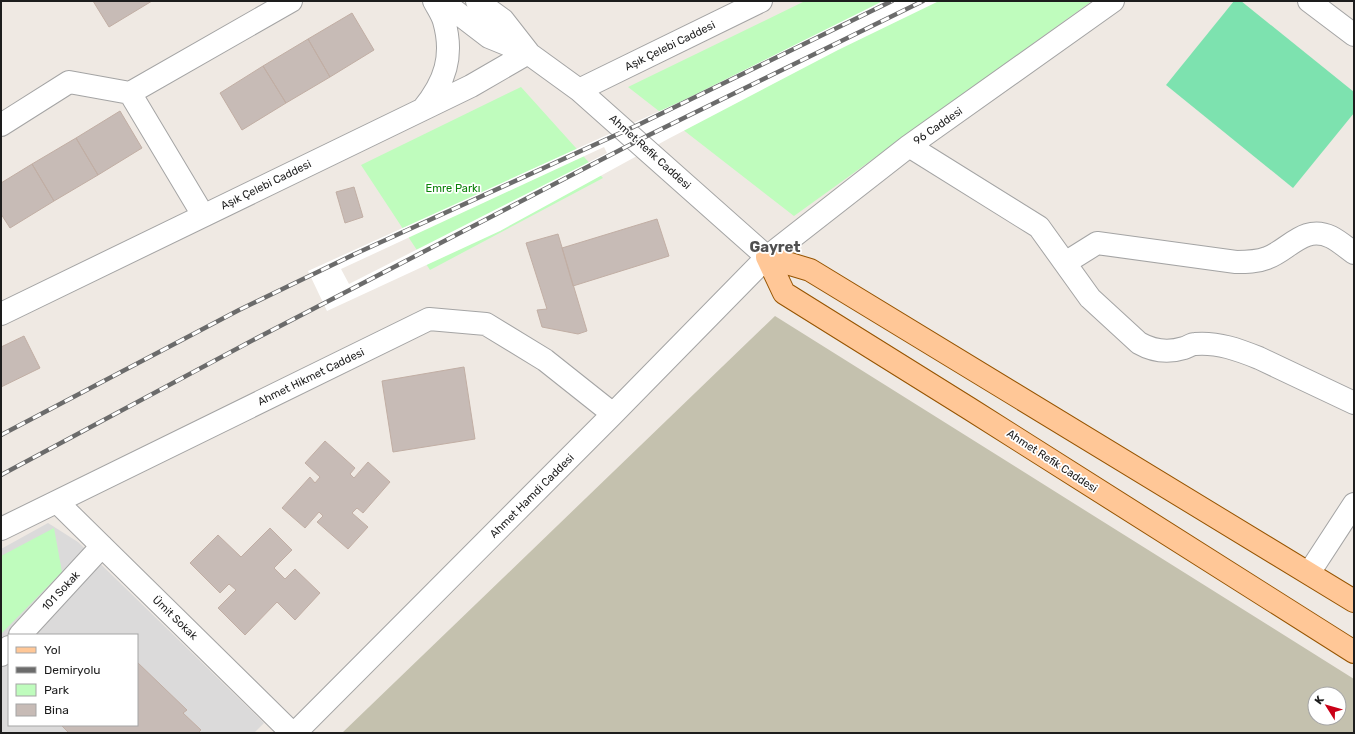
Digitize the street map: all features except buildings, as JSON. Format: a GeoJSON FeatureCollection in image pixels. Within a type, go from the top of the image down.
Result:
{"type":"FeatureCollection","features":[{"type":"Feature","properties":{"kind":"main road","name":"Ahmet Refik Caddesi"},"geometry":{"type":"LineString","coordinates":[[767,257],[810,270],[1354,601]]}},
{"type":"Feature","properties":{"kind":"main road","name":"Ahmet Refik Caddesi"},"geometry":{"type":"LineString","coordinates":[[767,257],[784,293],[970,408],[1354,652]]}},
{"type":"Feature","properties":{"kind":"street"},"geometry":{"type":"LineString","coordinates":[[1,125],[69,82],[130,93],[291,1]]}},
{"type":"Feature","properties":{"kind":"street"},"geometry":{"type":"LineString","coordinates":[[423,109],[441,82],[446,67],[448,51],[444,20],[434,1]]}},
{"type":"Feature","properties":{"kind":"street","name":"Ahmet Refik Caddesi"},"geometry":{"type":"LineString","coordinates":[[442,1],[489,37],[528,53],[579,90],[767,257]]}},
{"type":"Feature","properties":{"kind":"street","name":"Ahmet Refik Caddesi"},"geometry":{"type":"LineString","coordinates":[[477,1],[503,20],[528,53]]}},
{"type":"Feature","properties":{"kind":"street","name":"Aşık Çelebi Caddesi"},"geometry":{"type":"LineString","coordinates":[[579,90],[761,1]]}},
{"type":"Feature","properties":{"kind":"street","name":"96 Caddesi"},"geometry":{"type":"LineString","coordinates":[[767,257],[909,146],[1113,1]]}},
{"type":"Feature","properties":{"kind":"street"},"geometry":{"type":"LineString","coordinates":[[1309,1],[1354,35]]}},
{"type":"Feature","properties":{"kind":"street","name":"Aşık Çelebi Caddesi"},"geometry":{"type":"LineString","coordinates":[[2,309],[203,216],[471,86],[528,53]]}},
{"type":"Feature","properties":{"kind":"street"},"geometry":{"type":"LineString","coordinates":[[130,93],[203,216]]}},
{"type":"Feature","properties":{"kind":"street"},"geometry":{"type":"LineString","coordinates":[[909,146],[1039,227],[1090,298],[1139,343],[1147,348],[1166,351],[1185,348],[1193,344],[1210,344],[1226,347],[1248,354],[1354,403]]}},
{"type":"Feature","properties":{"kind":"street"},"geometry":{"type":"LineString","coordinates":[[1065,263],[1097,243],[1236,262],[1251,262],[1271,256],[1286,248],[1295,240],[1314,234],[1323,234],[1331,237],[1354,253]]}},
{"type":"Feature","properties":{"kind":"street","name":"Ahmet Hamdi Caddesi"},"geometry":{"type":"LineString","coordinates":[[294,733],[613,414],[767,257]]}},
{"type":"Feature","properties":{"kind":"street","name":"Ahmet Hikmet Caddesi"},"geometry":{"type":"LineString","coordinates":[[1,530],[429,319],[486,324],[545,360],[613,414]]}},
{"type":"Feature","properties":{"kind":"street","name":"Ümit Sokak"},"geometry":{"type":"LineString","coordinates":[[57,502],[294,733]]}},
{"type":"Feature","properties":{"kind":"street"},"geometry":{"type":"LineString","coordinates":[[1309,573],[1354,504]]}},
{"type":"Feature","properties":{"kind":"street","name":"101 Sokak"},"geometry":{"type":"LineString","coordinates":[[21,634],[102,546]]}},
{"type":"Feature","properties":{"kind":"street"},"geometry":{"type":"LineString","coordinates":[[1,656],[8,648]]}},
{"type":"Feature","properties":{"kind":"shaded area"},"geometry":{"type":"Polygon","coordinates":[[[775,316],[1354,679],[1354,733],[342,733],[775,316]]]}},
{"type":"Feature","properties":{"kind":"shaded area"},"geometry":{"type":"Polygon","coordinates":[[[48,523],[78,542],[264,723],[254,733],[1,733],[1,549],[48,523]]]}},
{"type":"Feature","properties":{"kind":"green space"},"geometry":{"type":"Polygon","coordinates":[[[805,1],[1092,1],[794,216],[628,87],[805,1]]]}},
{"type":"Feature","properties":{"kind":"green space"},"geometry":{"type":"Polygon","coordinates":[[[1234,1],[1241,1],[1354,92],[1354,113],[1293,188],[1166,85],[1234,1]]]}},
{"type":"Feature","properties":{"kind":"green space","name":"Emre Parkı"},"geometry":{"type":"Polygon","coordinates":[[[521,87],[603,178],[430,270],[361,165],[521,87]]]}},
{"type":"Feature","properties":{"kind":"green space"},"geometry":{"type":"Polygon","coordinates":[[[54,528],[62,572],[1,634],[1,556],[54,528]]]}},
{"type":"Feature","properties":{"kind":"pier"},"geometry":{"type":"Polygon","coordinates":[[[883,1],[939,1],[838,50],[668,139],[500,231],[327,311],[308,271],[684,100],[883,1]],[[604,147],[341,269],[349,284],[607,153],[604,147]]]}},
{"type":"Feature","properties":{"kind":"railway"},"geometry":{"type":"LineString","coordinates":[[1,435],[239,310],[357,253],[640,124],[892,1]]}},
{"type":"Feature","properties":{"kind":"railway"},"geometry":{"type":"LineString","coordinates":[[1,475],[257,338],[647,136],[923,1]]}},
{"type":"Feature","properties":{"kind":"district","name":"Gayret"},"geometry":{"type":"Point","coordinates":[775,247]}}]}
